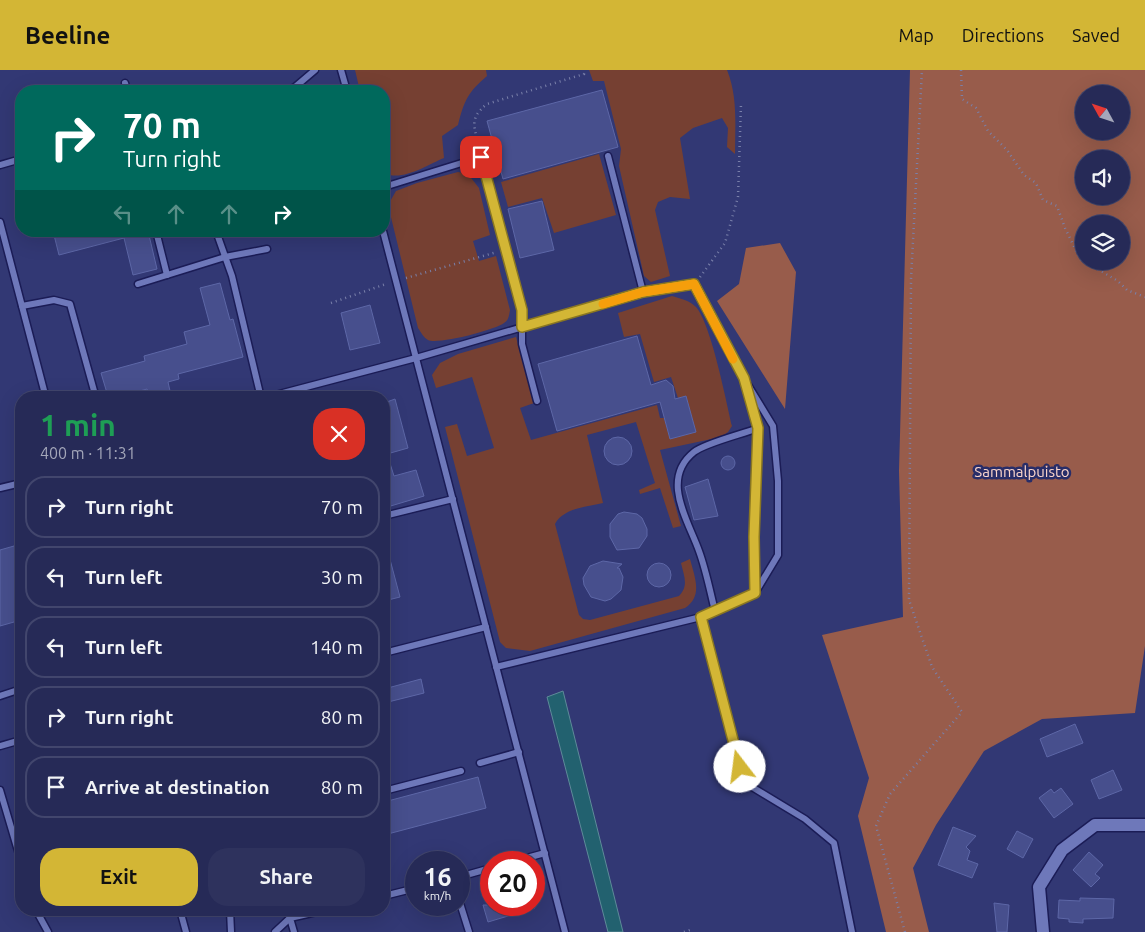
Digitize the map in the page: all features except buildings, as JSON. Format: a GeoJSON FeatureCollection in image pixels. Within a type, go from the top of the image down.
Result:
{"type":"FeatureCollection","features":[{"type":"Feature","properties":{"kind":"street"},"geometry":{"type":"LineString","coordinates":[[1043,932],[1039,887],[1062,850],[1095,825],[1145,825]]}},
{"type":"Feature","properties":{"kind":"lane"},"geometry":{"type":"LineString","coordinates":[[297,85],[315,70]]}},
{"type":"Feature","properties":{"kind":"lane"},"geometry":{"type":"LineString","coordinates":[[341,70],[345,85]]}},
{"type":"Feature","properties":{"kind":"lane"},"geometry":{"type":"LineString","coordinates":[[608,156],[643,292]]}},
{"type":"Feature","properties":{"kind":"lane"},"geometry":{"type":"LineString","coordinates":[[390,185],[481,157],[522,310],[522,344],[537,401]]}},
{"type":"Feature","properties":{"kind":"lane"},"geometry":{"type":"LineString","coordinates":[[0,165],[15,161]]}},
{"type":"Feature","properties":{"kind":"lane"},"geometry":{"type":"LineString","coordinates":[[0,222],[44,391]]}},
{"type":"Feature","properties":{"kind":"lane"},"geometry":{"type":"LineString","coordinates":[[158,237],[167,275]]}},
{"type":"Feature","properties":{"kind":"lane"},"geometry":{"type":"LineString","coordinates":[[218,237],[232,276],[261,391]]}},
{"type":"Feature","properties":{"kind":"lane"},"geometry":{"type":"LineString","coordinates":[[385,237],[544,851]]}},
{"type":"Feature","properties":{"kind":"lane"},"geometry":{"type":"LineString","coordinates":[[138,284],[225,257],[267,249]]}},
{"type":"Feature","properties":{"kind":"lane"},"geometry":{"type":"LineString","coordinates":[[290,391],[416,358],[643,292],[694,284],[744,378],[773,426],[778,481],[778,555],[755,593],[701,617],[496,667]]}},
{"type":"Feature","properties":{"kind":"lane"},"geometry":{"type":"LineString","coordinates":[[22,306],[54,300],[70,304],[94,391]]}},
{"type":"Feature","properties":{"kind":"lane"},"geometry":{"type":"LineString","coordinates":[[744,378],[758,428],[754,537],[755,593]]}},
{"type":"Feature","properties":{"kind":"lane"},"geometry":{"type":"LineString","coordinates":[[715,611],[699,552],[678,498],[678,479],[683,464],[695,451],[758,428]]}},
{"type":"Feature","properties":{"kind":"lane"},"geometry":{"type":"LineString","coordinates":[[0,488],[15,484]]}},
{"type":"Feature","properties":{"kind":"lane"},"geometry":{"type":"LineString","coordinates":[[390,515],[453,499]]}},
{"type":"Feature","properties":{"kind":"lane"},"geometry":{"type":"LineString","coordinates":[[701,617],[740,767],[752,787],[804,819],[834,843],[852,932]]}},
{"type":"Feature","properties":{"kind":"lane"},"geometry":{"type":"LineString","coordinates":[[390,651],[486,627]]}},
{"type":"Feature","properties":{"kind":"lane"},"geometry":{"type":"LineString","coordinates":[[0,696],[15,691]]}},
{"type":"Feature","properties":{"kind":"lane"},"geometry":{"type":"LineString","coordinates":[[0,746],[15,742]]}},
{"type":"Feature","properties":{"kind":"lane"},"geometry":{"type":"LineString","coordinates":[[480,763],[518,752]]}},
{"type":"Feature","properties":{"kind":"lane"},"geometry":{"type":"LineString","coordinates":[[390,789],[461,770]]}},
{"type":"Feature","properties":{"kind":"lane"},"geometry":{"type":"LineString","coordinates":[[0,790],[15,841]]}},
{"type":"Feature","properties":{"kind":"lane"},"geometry":{"type":"LineString","coordinates":[[545,853],[565,932]]}},
{"type":"Feature","properties":{"kind":"lane"},"geometry":{"type":"LineString","coordinates":[[390,894],[405,891]]}},
{"type":"Feature","properties":{"kind":"lane"},"geometry":{"type":"LineString","coordinates":[[39,916],[48,932]]}},
{"type":"Feature","properties":{"kind":"lane"},"geometry":{"type":"LineString","coordinates":[[182,916],[186,932]]}},
{"type":"Feature","properties":{"kind":"lane"},"geometry":{"type":"LineString","coordinates":[[230,916],[231,932]]}},
{"type":"Feature","properties":{"kind":"lane"},"geometry":{"type":"LineString","coordinates":[[275,932],[290,918],[299,916]]}},
{"type":"Feature","properties":{"kind":"lane"},"geometry":{"type":"LineString","coordinates":[[464,916],[469,932]]}},
{"type":"Feature","properties":{"kind":"lane"},"geometry":{"type":"LineString","coordinates":[[290,918],[294,932]]}},
{"type":"Feature","properties":{"kind":"path"},"geometry":{"type":"LineString","coordinates":[[481,157],[473,120],[476,112],[487,104],[584,74],[584,70]]}},
{"type":"Feature","properties":{"kind":"path"},"geometry":{"type":"LineString","coordinates":[[905,932],[876,826],[890,794],[962,712],[932,666],[909,600],[911,279],[922,70]]}},
{"type":"Feature","properties":{"kind":"path"},"geometry":{"type":"LineString","coordinates":[[961,70],[962,99],[976,108],[988,131],[1007,150],[1024,175],[1036,183],[1043,200],[1057,206],[1080,259],[1118,281],[1127,290],[1145,297]]}},
{"type":"Feature","properties":{"kind":"path"},"geometry":{"type":"LineString","coordinates":[[694,284],[725,243],[738,196],[741,104]]}},
{"type":"Feature","properties":{"kind":"path"},"geometry":{"type":"LineString","coordinates":[[331,303],[396,281],[469,262],[505,249]]}},
{"type":"Feature","properties":{"kind":"path"},"geometry":{"type":"LineString","coordinates":[[684,932],[690,930]]}},
{"type":"Feature","properties":{"kind":"shaded area"},"geometry":{"type":"Polygon","coordinates":[[[355,70],[486,70],[487,76],[475,87],[468,98],[462,109],[458,125],[442,136],[444,158],[414,171],[399,175],[390,175],[390,85],[359,85],[355,70]]]}},
{"type":"Feature","properties":{"kind":"shaded area"},"geometry":{"type":"Polygon","coordinates":[[[589,70],[727,70],[731,80],[734,101],[735,154],[727,147],[728,128],[722,118],[693,128],[680,138],[690,199],[670,197],[658,202],[655,210],[670,276],[651,282],[644,276],[619,166],[621,149],[604,81],[593,81],[589,70]]]}},
{"type":"Feature","properties":{"kind":"shaded area"},"geometry":{"type":"Polygon","coordinates":[[[599,154],[616,215],[554,233],[542,198],[508,207],[501,182],[599,154]]]}},
{"type":"Feature","properties":{"kind":"shaded area"},"geometry":{"type":"Polygon","coordinates":[[[458,172],[468,174],[479,188],[490,235],[473,241],[479,261],[496,256],[510,310],[507,320],[499,326],[466,336],[433,341],[426,339],[418,328],[390,213],[390,202],[396,191],[458,172]]]}},
{"type":"Feature","properties":{"kind":"shaded area"},"geometry":{"type":"Polygon","coordinates":[[[672,296],[691,303],[702,316],[717,363],[732,426],[721,437],[660,450],[681,526],[673,528],[660,488],[640,494],[639,490],[655,483],[636,422],[587,435],[603,503],[569,511],[555,524],[579,615],[583,619],[590,620],[679,596],[685,585],[681,563],[690,559],[696,586],[694,598],[685,608],[530,651],[506,648],[500,642],[445,427],[457,424],[467,456],[494,448],[472,377],[436,388],[432,375],[440,363],[458,354],[516,337],[534,403],[520,408],[531,440],[657,405],[660,418],[664,418],[670,439],[696,432],[686,396],[678,398],[671,377],[654,382],[640,334],[624,337],[618,313],[672,296]]]}},
{"type":"Feature","properties":{"kind":"shaded area"},"geometry":{"type":"Polygon","coordinates":[[[563,691],[623,932],[608,932],[547,697],[563,691]]]}},
{"type":"Feature","properties":{"kind":"green space","name":"Sammalpuisto"},"geometry":{"type":"Polygon","coordinates":[[[910,70],[1145,70],[1145,646],[1135,713],[1042,719],[984,751],[936,825],[913,868],[929,932],[886,932],[858,816],[869,778],[822,635],[903,617],[899,471],[910,70]]]}},
{"type":"Feature","properties":{"kind":"green space"},"geometry":{"type":"Polygon","coordinates":[[[780,243],[796,272],[785,409],[717,301],[739,284],[746,248],[780,243]]]}},
{"type":"Feature","properties":{"kind":"slow traffic"},"geometry":{"type":"LineString","coordinates":[[603,304],[643,292],[694,284],[733,359]]}},
{"type":"Feature","properties":{"kind":"route"},"geometry":{"type":"LineString","coordinates":[[481,157],[522,310],[522,327],[643,292],[694,284],[722,340],[744,378],[758,428],[754,537],[755,593],[701,617],[740,767]]}}]}
